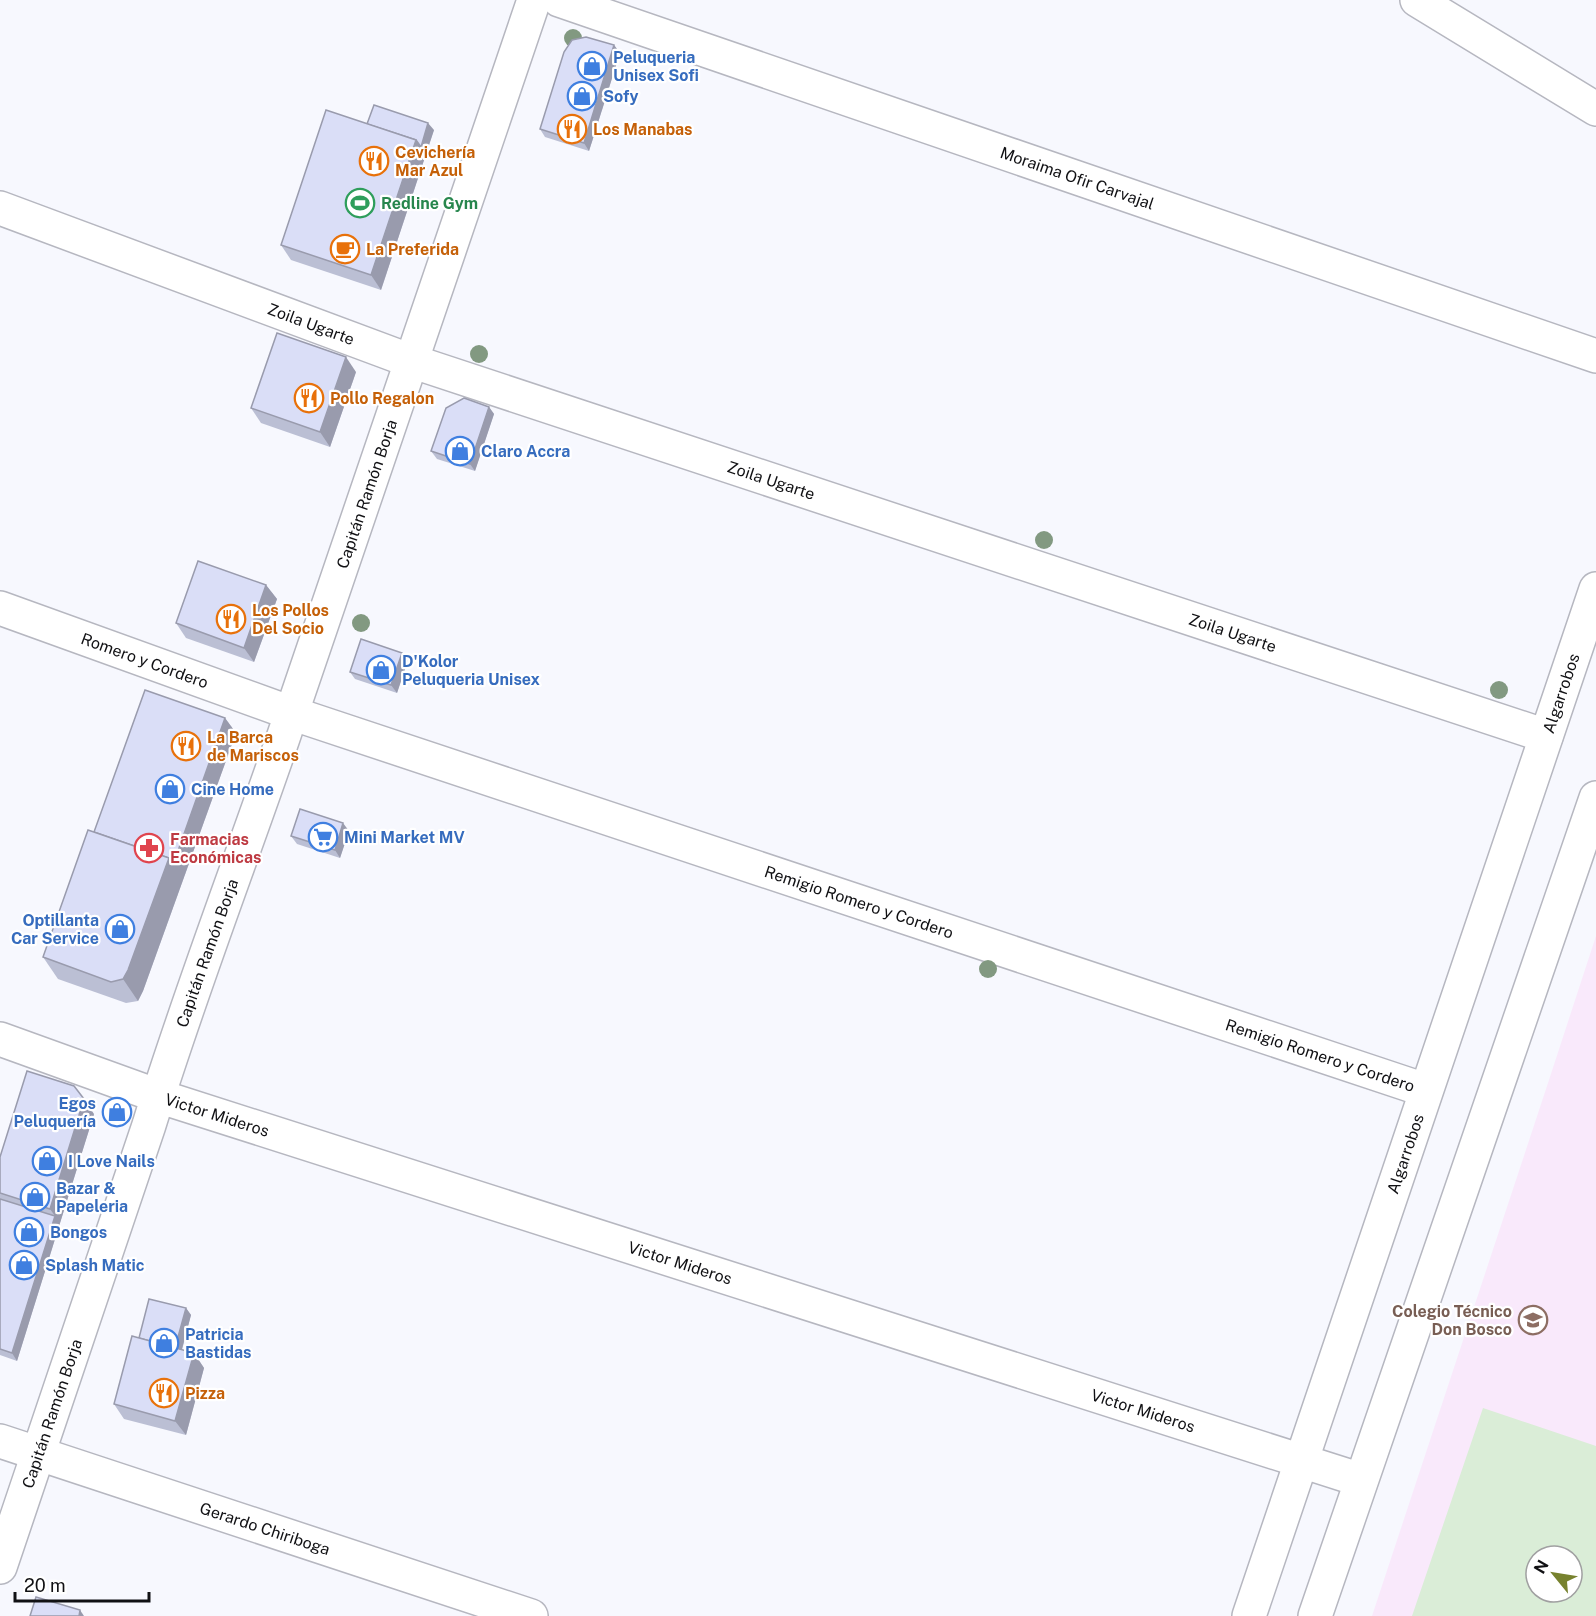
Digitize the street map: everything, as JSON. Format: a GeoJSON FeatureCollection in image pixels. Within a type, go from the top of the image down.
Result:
{"type":"FeatureCollection","features":[{"type":"Feature","properties":{"kind":"street","name":"Capitán Ramón Borja"},"geometry":{"type":"LineString","coordinates":[[0,1567],[168,1062],[291,713],[534,0]]}},
{"type":"Feature","properties":{"kind":"street","name":"Moraima Ofir Carvajal"},"geometry":{"type":"LineString","coordinates":[[559,0],[1596,356]]}},
{"type":"Feature","properties":{"kind":"street"},"geometry":{"type":"LineString","coordinates":[[1417,0],[1596,109]]}},
{"type":"Feature","properties":{"kind":"street","name":"Zoila Ugarte"},"geometry":{"type":"LineString","coordinates":[[0,208],[411,362],[1546,736]]}},
{"type":"Feature","properties":{"kind":"street","name":"Algarrobos"},"geometry":{"type":"LineString","coordinates":[[1249,1616],[1596,589]]}},
{"type":"Feature","properties":{"kind":"street","name":"Romero y Cordero"},"geometry":{"type":"LineString","coordinates":[[0,608],[291,713]]}},
{"type":"Feature","properties":{"kind":"street","name":"Remigio Romero y Cordero"},"geometry":{"type":"LineString","coordinates":[[291,713],[1425,1090]]}},
{"type":"Feature","properties":{"kind":"street"},"geometry":{"type":"LineString","coordinates":[[1315,1616],[1596,798]]}},
{"type":"Feature","properties":{"kind":"street","name":"Victor Mideros"},"geometry":{"type":"LineString","coordinates":[[0,1039],[158,1096],[1361,1480]]}},
{"type":"Feature","properties":{"kind":"street","name":"Gerardo Chiriboga"},"geometry":{"type":"LineString","coordinates":[[0,1441],[531,1616]]}},
{"type":"Feature","properties":{"kind":"shaded area","name":"Colegio Técnico Don Bosco"},"geometry":{"type":"Polygon","coordinates":[[[1596,936],[1596,1616],[1372,1616],[1596,936]]]}},
{"type":"Feature","properties":{"kind":"green space"},"geometry":{"type":"Polygon","coordinates":[[[1483,1408],[1596,1446],[1596,1616],[1412,1616],[1483,1408]]]}},
{"type":"Feature","properties":{"kind":"building"},"geometry":{"type":"Polygon","coordinates":[[[586,37],[614,45],[584,143],[540,129],[564,52],[572,40],[586,37]]]}},
{"type":"Feature","properties":{"kind":"building"},"geometry":{"type":"Polygon","coordinates":[[[374,105],[428,123],[421,147],[416,140],[367,124],[374,105]]]}},
{"type":"Feature","properties":{"kind":"building"},"geometry":{"type":"Polygon","coordinates":[[[326,110],[416,140],[371,275],[281,245],[326,110]]]}},
{"type":"Feature","properties":{"kind":"building","name":"Pollo Regalon"},"geometry":{"type":"Polygon","coordinates":[[[277,333],[346,357],[320,432],[251,408],[277,333]]]}},
{"type":"Feature","properties":{"kind":"building"},"geometry":{"type":"Polygon","coordinates":[[[464,398],[489,407],[470,464],[431,451],[446,408],[464,398]]]}},
{"type":"Feature","properties":{"kind":"building","name":"Los Pollos Del Socio"},"geometry":{"type":"Polygon","coordinates":[[[198,561],[266,585],[244,648],[176,623],[198,561]]]}},
{"type":"Feature","properties":{"kind":"building","name":"D'Kolor Peluqueria Unisex"},"geometry":{"type":"Polygon","coordinates":[[[361,639],[402,653],[391,685],[350,672],[361,639]]]}},
{"type":"Feature","properties":{"kind":"building"},"geometry":{"type":"Polygon","coordinates":[[[145,690],[225,718],[173,865],[169,858],[94,832],[145,690]]]}},
{"type":"Feature","properties":{"kind":"building","name":"Mini Market MV"},"geometry":{"type":"Polygon","coordinates":[[[300,809],[343,823],[335,850],[291,836],[300,809]]]}},
{"type":"Feature","properties":{"kind":"building","name":"Optillanta Car Service"},"geometry":{"type":"Polygon","coordinates":[[[88,830],[169,858],[128,970],[123,979],[111,982],[43,957],[88,830]]]}},
{"type":"Feature","properties":{"kind":"building"},"geometry":{"type":"Polygon","coordinates":[[[27,1071],[74,1086],[84,1099],[50,1209],[0,1193],[0,1157],[27,1071]]]}},
{"type":"Feature","properties":{"kind":"building"},"geometry":{"type":"Polygon","coordinates":[[[0,1199],[55,1216],[12,1353],[0,1349],[0,1199]]]}},
{"type":"Feature","properties":{"kind":"building"},"geometry":{"type":"Polygon","coordinates":[[[149,1299],[186,1308],[175,1348],[139,1338],[149,1299]]]}},
{"type":"Feature","properties":{"kind":"building","name":"Pizza"},"geometry":{"type":"Polygon","coordinates":[[[132,1336],[194,1353],[175,1421],[114,1404],[132,1336]]]}},
{"type":"Feature","properties":{"kind":"building"},"geometry":{"type":"Polygon","coordinates":[[[36,1597],[80,1610],[79,1616],[30,1616],[36,1597]]]}},
{"type":"Feature","properties":{"kind":"place","name":"Peluqueria Unisex Sofi"},"geometry":{"type":"Point","coordinates":[592,66]}},
{"type":"Feature","properties":{"kind":"place","name":"Sofy"},"geometry":{"type":"Point","coordinates":[582,96]}},
{"type":"Feature","properties":{"kind":"place","name":"Los Manabas"},"geometry":{"type":"Point","coordinates":[572,129]}},
{"type":"Feature","properties":{"kind":"place","name":"Cevichería Mar Azul"},"geometry":{"type":"Point","coordinates":[374,161]}},
{"type":"Feature","properties":{"kind":"place","name":"Redline Gym"},"geometry":{"type":"Point","coordinates":[360,203]}},
{"type":"Feature","properties":{"kind":"place","name":"La Preferida"},"geometry":{"type":"Point","coordinates":[345,249]}},
{"type":"Feature","properties":{"kind":"place","name":"Pollo Regalon"},"geometry":{"type":"Point","coordinates":[309,398]}},
{"type":"Feature","properties":{"kind":"place","name":"Claro Accra"},"geometry":{"type":"Point","coordinates":[460,451]}},
{"type":"Feature","properties":{"kind":"place","name":"Los Pollos Del Socio"},"geometry":{"type":"Point","coordinates":[231,619]}},
{"type":"Feature","properties":{"kind":"place","name":"D'Kolor Peluqueria Unisex"},"geometry":{"type":"Point","coordinates":[381,670]}},
{"type":"Feature","properties":{"kind":"place","name":"La Barca de Mariscos"},"geometry":{"type":"Point","coordinates":[186,746]}},
{"type":"Feature","properties":{"kind":"place","name":"Cine Home"},"geometry":{"type":"Point","coordinates":[170,789]}},
{"type":"Feature","properties":{"kind":"place","name":"Mini Market MV"},"geometry":{"type":"Point","coordinates":[323,837]}},
{"type":"Feature","properties":{"kind":"place","name":"Farmacias Económicas"},"geometry":{"type":"Point","coordinates":[149,848]}},
{"type":"Feature","properties":{"kind":"place","name":"Optillanta Car Service"},"geometry":{"type":"Point","coordinates":[120,929]}},
{"type":"Feature","properties":{"kind":"place","name":"Egos Peluquería"},"geometry":{"type":"Point","coordinates":[117,1112]}},
{"type":"Feature","properties":{"kind":"place","name":"I Love Nails"},"geometry":{"type":"Point","coordinates":[47,1161]}},
{"type":"Feature","properties":{"kind":"place","name":"Bazar & Papeleria"},"geometry":{"type":"Point","coordinates":[35,1197]}},
{"type":"Feature","properties":{"kind":"place","name":"Bongos"},"geometry":{"type":"Point","coordinates":[29,1232]}},
{"type":"Feature","properties":{"kind":"place","name":"Splash Matic"},"geometry":{"type":"Point","coordinates":[24,1265]}},
{"type":"Feature","properties":{"kind":"place","name":"Colegio Técnico Don Bosco"},"geometry":{"type":"Point","coordinates":[1533,1320]}},
{"type":"Feature","properties":{"kind":"place","name":"Patricia Bastidas"},"geometry":{"type":"Point","coordinates":[164,1343]}},
{"type":"Feature","properties":{"kind":"place","name":"Pizza"},"geometry":{"type":"Point","coordinates":[164,1393]}}]}
